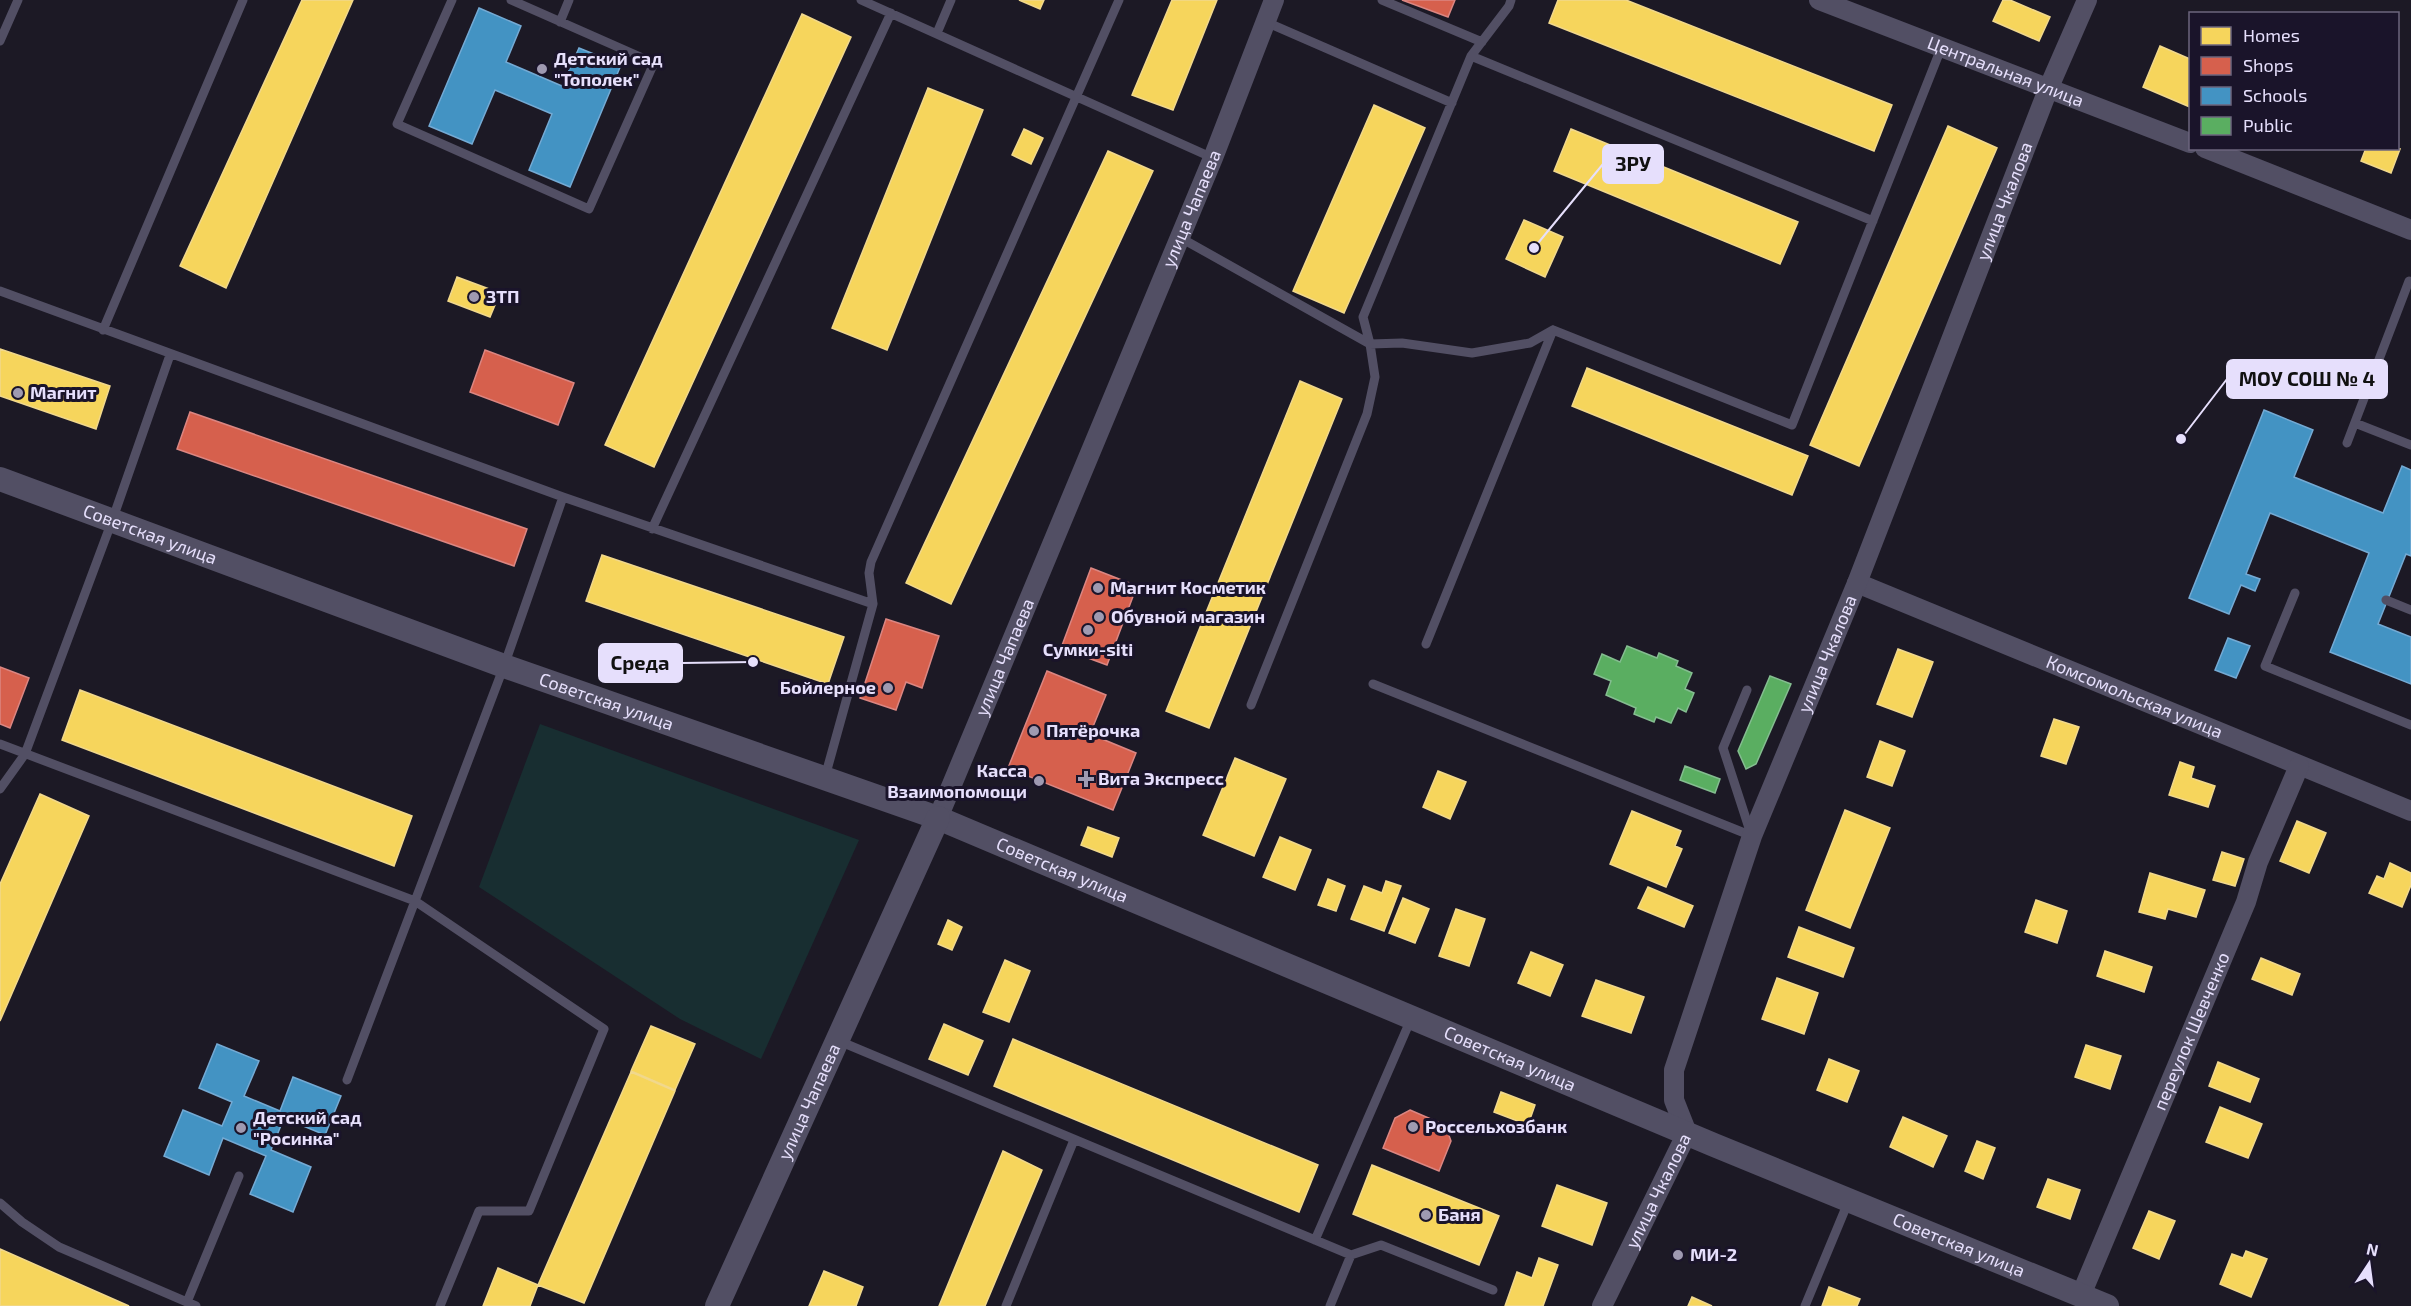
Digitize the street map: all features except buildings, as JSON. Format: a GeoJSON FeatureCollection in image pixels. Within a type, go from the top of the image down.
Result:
{"type":"FeatureCollection","features":[{"type":"Feature","properties":{"kind":"street","name":"улица Чапаева"},"geometry":{"type":"LineString","coordinates":[[717,1306],[938,818],[1213,158],[1275,0]]}},
{"type":"Feature","properties":{"kind":"street","name":"Центральная улица"},"geometry":{"type":"LineString","coordinates":[[1820,0],[2189,143]]}},
{"type":"Feature","properties":{"kind":"street","name":"улица Чкалова"},"geometry":{"type":"LineString","coordinates":[[1602,1306],[1687,1133],[1674,1100],[1674,1070],[1752,836],[1857,583],[2049,87],[2087,0]]}},
{"type":"Feature","properties":{"kind":"street"},"geometry":{"type":"LineString","coordinates":[[2210,150],[2411,230]]}},
{"type":"Feature","properties":{"kind":"street","name":"Советская улица"},"geometry":{"type":"LineString","coordinates":[[0,480],[504,666],[938,818],[1687,1133],[2107,1306]]}},
{"type":"Feature","properties":{"kind":"street","name":"Комсомольская улица"},"geometry":{"type":"LineString","coordinates":[[1857,583],[2411,810]]}},
{"type":"Feature","properties":{"kind":"street","name":"переулок Шевченко"},"geometry":{"type":"LineString","coordinates":[[2081,1296],[2246,902],[2258,862],[2299,766]]}},
{"type":"Feature","properties":{"kind":"lane"},"geometry":{"type":"LineString","coordinates":[[0,41],[18,0]]}},
{"type":"Feature","properties":{"kind":"lane"},"geometry":{"type":"LineString","coordinates":[[103,330],[243,0]]}},
{"type":"Feature","properties":{"kind":"lane"},"geometry":{"type":"LineString","coordinates":[[452,0],[397,124],[590,209],[654,63],[511,0]]}},
{"type":"Feature","properties":{"kind":"lane"},"geometry":{"type":"LineString","coordinates":[[560,22],[569,0]]}},
{"type":"Feature","properties":{"kind":"lane"},"geometry":{"type":"LineString","coordinates":[[861,0],[1213,158]]}},
{"type":"Feature","properties":{"kind":"lane"},"geometry":{"type":"LineString","coordinates":[[937,33],[951,0]]}},
{"type":"Feature","properties":{"kind":"lane"},"geometry":{"type":"LineString","coordinates":[[825,777],[873,604],[869,573],[871,562],[1119,0]]}},
{"type":"Feature","properties":{"kind":"lane"},"geometry":{"type":"LineString","coordinates":[[1382,0],[1482,42]]}},
{"type":"Feature","properties":{"kind":"lane"},"geometry":{"type":"LineString","coordinates":[[1251,705],[1367,414],[1375,377],[1370,344],[1362,317],[1471,56],[1509,6],[1511,0]]}},
{"type":"Feature","properties":{"kind":"lane"},"geometry":{"type":"LineString","coordinates":[[652,529],[891,13]]}},
{"type":"Feature","properties":{"kind":"lane"},"geometry":{"type":"LineString","coordinates":[[1266,22],[1452,103]]}},
{"type":"Feature","properties":{"kind":"lane"},"geometry":{"type":"LineString","coordinates":[[1553,330],[1792,426],[1942,46]]}},
{"type":"Feature","properties":{"kind":"lane"},"geometry":{"type":"LineString","coordinates":[[1471,56],[1873,221]]}},
{"type":"Feature","properties":{"kind":"lane"},"geometry":{"type":"LineString","coordinates":[[1179,237],[1370,344],[1402,343],[1472,353],[1530,343],[1553,330]]}},
{"type":"Feature","properties":{"kind":"lane"},"geometry":{"type":"LineString","coordinates":[[2348,442],[2409,281]]}},
{"type":"Feature","properties":{"kind":"lane"},"geometry":{"type":"LineString","coordinates":[[0,291],[170,355],[652,529],[873,604]]}},
{"type":"Feature","properties":{"kind":"lane"},"geometry":{"type":"LineString","coordinates":[[1426,644],[1553,330]]}},
{"type":"Feature","properties":{"kind":"lane"},"geometry":{"type":"LineString","coordinates":[[0,789],[25,754],[112,521],[170,355]]}},
{"type":"Feature","properties":{"kind":"lane"},"geometry":{"type":"LineString","coordinates":[[2355,423],[2411,445]]}},
{"type":"Feature","properties":{"kind":"lane"},"geometry":{"type":"LineString","coordinates":[[347,1080],[504,666],[563,497]]}},
{"type":"Feature","properties":{"kind":"lane"},"geometry":{"type":"LineString","coordinates":[[2295,593],[2265,666],[2411,725]]}},
{"type":"Feature","properties":{"kind":"lane"},"geometry":{"type":"LineString","coordinates":[[2386,600],[2411,610]]}},
{"type":"Feature","properties":{"kind":"lane"},"geometry":{"type":"LineString","coordinates":[[1373,684],[1752,836]]}},
{"type":"Feature","properties":{"kind":"lane"},"geometry":{"type":"LineString","coordinates":[[1747,690],[1723,748],[1752,836]]}},
{"type":"Feature","properties":{"kind":"lane"},"geometry":{"type":"LineString","coordinates":[[0,744],[415,902],[604,1029],[529,1211],[479,1211],[440,1306]]}},
{"type":"Feature","properties":{"kind":"lane"},"geometry":{"type":"LineString","coordinates":[[1315,1240],[1412,1017]]}},
{"type":"Feature","properties":{"kind":"lane"},"geometry":{"type":"LineString","coordinates":[[838,1040],[1351,1255],[1381,1245],[1493,1290]]}},
{"type":"Feature","properties":{"kind":"lane"},"geometry":{"type":"LineString","coordinates":[[1006,1306],[1074,1140]]}},
{"type":"Feature","properties":{"kind":"lane"},"geometry":{"type":"LineString","coordinates":[[0,1203],[22,1222],[59,1247],[192,1304],[239,1176]]}},
{"type":"Feature","properties":{"kind":"lane"},"geometry":{"type":"LineString","coordinates":[[1805,1306],[1849,1200]]}},
{"type":"Feature","properties":{"kind":"lane"},"geometry":{"type":"LineString","coordinates":[[1330,1306],[1351,1255]]}},
{"type":"Feature","properties":{"kind":"green space"},"geometry":{"type":"Polygon","coordinates":[[[540,724],[859,840],[761,1059],[680,1019],[479,887],[540,724]]]}},
{"type":"Feature","properties":{"kind":"place","name":"Детский сад \"Тополек\""},"geometry":{"type":"Point","coordinates":[542,69]}},
{"type":"Feature","properties":{"kind":"place","name":"ЗРУ"},"geometry":{"type":"Point","coordinates":[1534,248]}},
{"type":"Feature","properties":{"kind":"place","name":"ЗТП"},"geometry":{"type":"Point","coordinates":[474,297]}},
{"type":"Feature","properties":{"kind":"place","name":"Магнит"},"geometry":{"type":"Point","coordinates":[18,393]}},
{"type":"Feature","properties":{"kind":"place","name":"МОУ СОШ № 4"},"geometry":{"type":"Point","coordinates":[2181,439]}},
{"type":"Feature","properties":{"kind":"place","name":"Магнит Косметик"},"geometry":{"type":"Point","coordinates":[1098,588]}},
{"type":"Feature","properties":{"kind":"place","name":"Обувной магазин"},"geometry":{"type":"Point","coordinates":[1099,617]}},
{"type":"Feature","properties":{"kind":"place","name":"Сумки-siti"},"geometry":{"type":"Point","coordinates":[1088,630]}},
{"type":"Feature","properties":{"kind":"place","name":"Среда"},"geometry":{"type":"Point","coordinates":[753,662]}},
{"type":"Feature","properties":{"kind":"place","name":"Бойлерное"},"geometry":{"type":"Point","coordinates":[888,688]}},
{"type":"Feature","properties":{"kind":"place","name":"Пятёрочка"},"geometry":{"type":"Point","coordinates":[1034,731]}},
{"type":"Feature","properties":{"kind":"place","name":"Вита Экспресс"},"geometry":{"type":"Point","coordinates":[1086,779]}},
{"type":"Feature","properties":{"kind":"place","name":"Касса Взаимопомощи"},"geometry":{"type":"Point","coordinates":[1039,781]}},
{"type":"Feature","properties":{"kind":"place","name":"Россельхозбанк"},"geometry":{"type":"Point","coordinates":[1413,1127]}},
{"type":"Feature","properties":{"kind":"place","name":"Детский сад \"Росинка\""},"geometry":{"type":"Point","coordinates":[241,1128]}},
{"type":"Feature","properties":{"kind":"place","name":"Баня"},"geometry":{"type":"Point","coordinates":[1426,1215]}},
{"type":"Feature","properties":{"kind":"place","name":"МИ-2"},"geometry":{"type":"Point","coordinates":[1678,1255]}}]}
